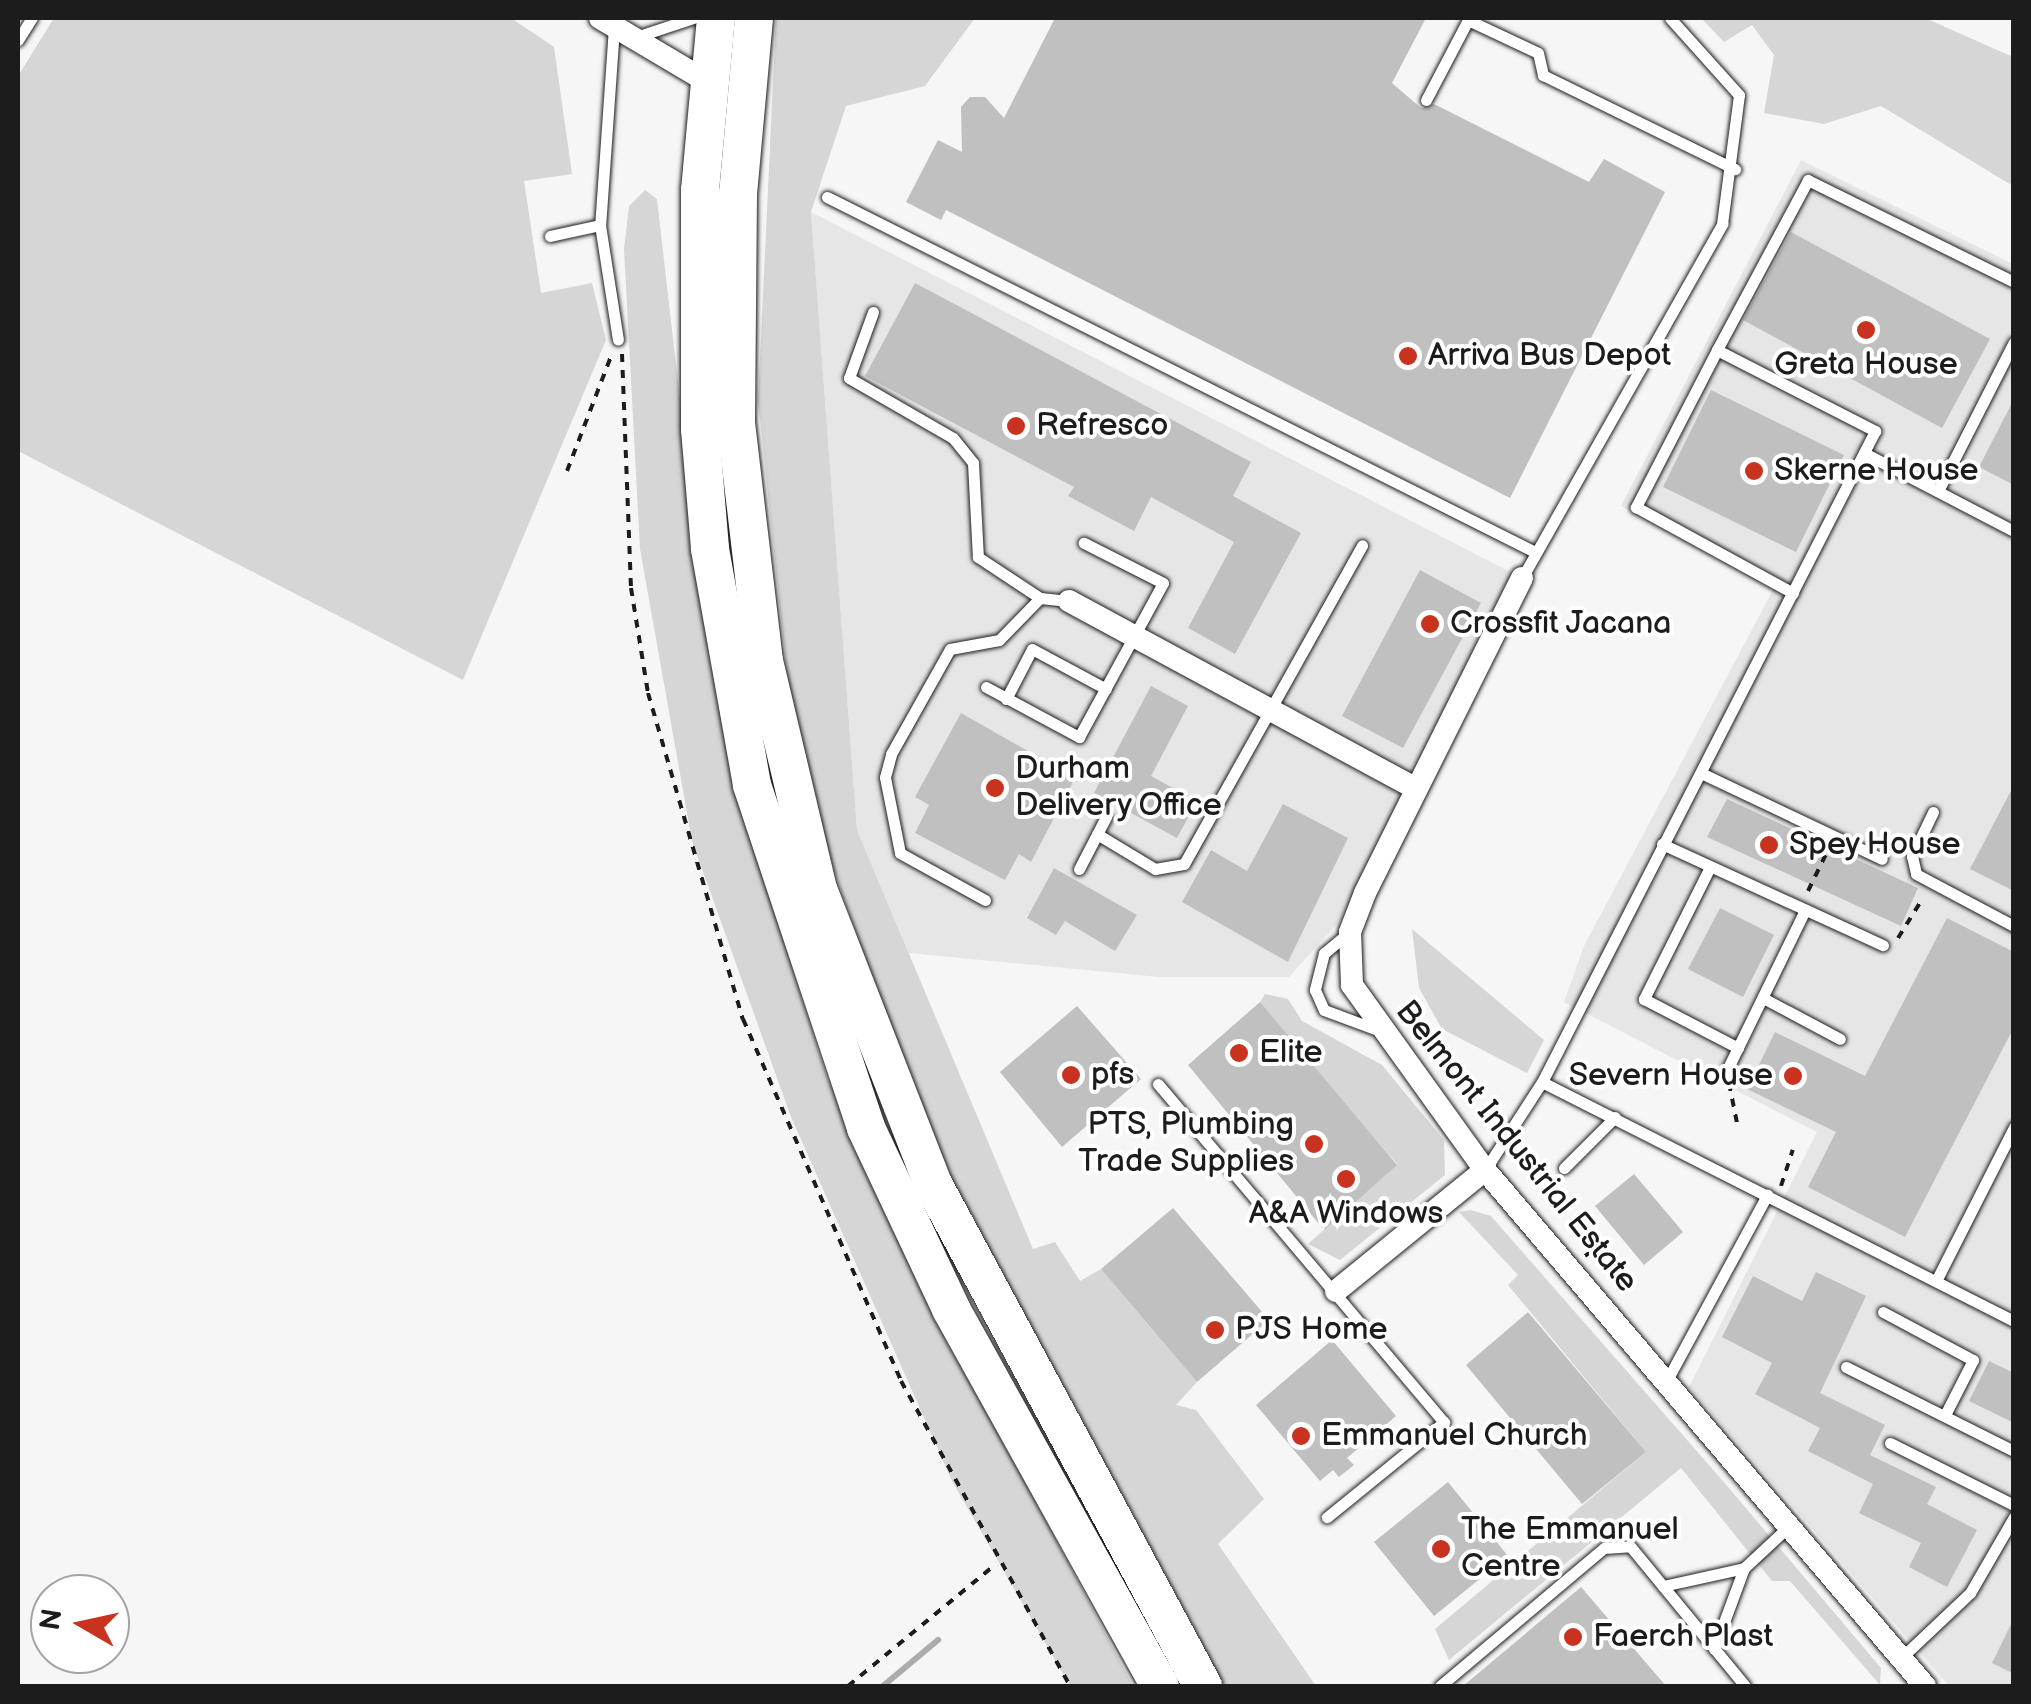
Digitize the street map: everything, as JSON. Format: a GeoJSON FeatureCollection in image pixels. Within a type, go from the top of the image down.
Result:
{"type":"FeatureCollection","features":[{"type":"Feature","properties":{"kind":"highway"},"geometry":{"type":"LineString","coordinates":[[716,18],[708,90],[696,310],[710,549],[744,746],[784,900],[840,1070],[951,1309],[1160,1686]]}},
{"type":"Feature","properties":{"kind":"highway"},"geometry":{"type":"LineString","coordinates":[[754,18],[738,193],[736,423],[764,661],[808,851],[862,1020],[933,1184],[1203,1686]]}},
{"type":"Feature","properties":{"kind":"street"},"geometry":{"type":"LineString","coordinates":[[615,27],[708,90],[743,18]]}},
{"type":"Feature","properties":{"kind":"street","name":"Belmont Industrial Estate"},"geometry":{"type":"LineString","coordinates":[[1522,578],[1350,932],[1352,985],[1375,1029],[1485,1170],[1789,1526],[1910,1676]]}},
{"type":"Feature","properties":{"kind":"street"},"geometry":{"type":"LineString","coordinates":[[1070,600],[1416,790]]}},
{"type":"Feature","properties":{"kind":"street"},"geometry":{"type":"LineString","coordinates":[[1336,1291],[1485,1170]]}},
{"type":"Feature","properties":{"kind":"lane"},"geometry":{"type":"LineString","coordinates":[[18,40],[32,18]]}},
{"type":"Feature","properties":{"kind":"lane"},"geometry":{"type":"LineString","coordinates":[[618,340],[600,225],[615,27],[693,18]]}},
{"type":"Feature","properties":{"kind":"lane"},"geometry":{"type":"LineString","coordinates":[[1522,578],[1722,224],[1735,169],[1740,95],[1670,18]]}},
{"type":"Feature","properties":{"kind":"lane"},"geometry":{"type":"LineString","coordinates":[[1426,100],[1468,19],[1538,53],[1544,74],[1735,169]]}},
{"type":"Feature","properties":{"kind":"lane"},"geometry":{"type":"LineString","coordinates":[[1793,593],[1636,507],[1808,180],[2014,282]]}},
{"type":"Feature","properties":{"kind":"lane"},"geometry":{"type":"LineString","coordinates":[[827,196],[1535,552]]}},
{"type":"Feature","properties":{"kind":"lane"},"geometry":{"type":"LineString","coordinates":[[550,236],[600,225]]}},
{"type":"Feature","properties":{"kind":"lane"},"geometry":{"type":"LineString","coordinates":[[873,312],[849,378],[954,438],[972,463],[978,557],[1040,598],[1070,600]]}},
{"type":"Feature","properties":{"kind":"lane"},"geometry":{"type":"LineString","coordinates":[[1938,491],[2014,342]]}},
{"type":"Feature","properties":{"kind":"lane"},"geometry":{"type":"LineString","coordinates":[[1485,1170],[1542,1082],[1876,430],[1717,350]]}},
{"type":"Feature","properties":{"kind":"lane"},"geometry":{"type":"LineString","coordinates":[[1864,454],[2014,530]]}},
{"type":"Feature","properties":{"kind":"lane"},"geometry":{"type":"LineString","coordinates":[[986,688],[1079,737],[1164,583],[1084,542]]}},
{"type":"Feature","properties":{"kind":"lane"},"geometry":{"type":"LineString","coordinates":[[1097,834],[1155,869],[1184,864],[1362,545]]}},
{"type":"Feature","properties":{"kind":"lane"},"geometry":{"type":"LineString","coordinates":[[986,900],[900,852],[885,777],[950,650],[999,640],[1040,598]]}},
{"type":"Feature","properties":{"kind":"lane"},"geometry":{"type":"LineString","coordinates":[[1006,698],[1032,650],[1106,689]]}},
{"type":"Feature","properties":{"kind":"lane"},"geometry":{"type":"LineString","coordinates":[[1701,773],[1882,859]]}},
{"type":"Feature","properties":{"kind":"lane"},"geometry":{"type":"LineString","coordinates":[[1934,812],[1912,856],[1929,886],[2014,926]]}},
{"type":"Feature","properties":{"kind":"lane"},"geometry":{"type":"LineString","coordinates":[[1080,868],[1106,817]]}},
{"type":"Feature","properties":{"kind":"lane"},"geometry":{"type":"LineString","coordinates":[[1662,844],[1881,944]]}},
{"type":"Feature","properties":{"kind":"lane"},"geometry":{"type":"LineString","coordinates":[[1710,868],[1644,999],[1738,1048]]}},
{"type":"Feature","properties":{"kind":"lane"},"geometry":{"type":"LineString","coordinates":[[1727,1070],[1805,910]]}},
{"type":"Feature","properties":{"kind":"lane"},"geometry":{"type":"LineString","coordinates":[[1350,932],[1324,953],[1315,990],[1324,1010],[1375,1029]]}},
{"type":"Feature","properties":{"kind":"lane"},"geometry":{"type":"LineString","coordinates":[[1763,998],[1840,1040]]}},
{"type":"Feature","properties":{"kind":"lane"},"geometry":{"type":"LineString","coordinates":[[1542,1082],[2014,1321]]}},
{"type":"Feature","properties":{"kind":"lane"},"geometry":{"type":"LineString","coordinates":[[1158,1084],[1444,1422],[1328,1517]]}},
{"type":"Feature","properties":{"kind":"lane"},"geometry":{"type":"LineString","coordinates":[[1564,1168],[1614,1117]]}},
{"type":"Feature","properties":{"kind":"lane"},"geometry":{"type":"LineString","coordinates":[[1936,1281],[2014,1128]]}},
{"type":"Feature","properties":{"kind":"lane"},"geometry":{"type":"LineString","coordinates":[[1666,1382],[1772,1198]]}},
{"type":"Feature","properties":{"kind":"lane"},"geometry":{"type":"LineString","coordinates":[[1883,1312],[1973,1360],[1945,1416]]}},
{"type":"Feature","properties":{"kind":"lane"},"geometry":{"type":"LineString","coordinates":[[1846,1366],[2014,1451]]}},
{"type":"Feature","properties":{"kind":"lane"},"geometry":{"type":"LineString","coordinates":[[1890,1443],[2014,1505]]}},
{"type":"Feature","properties":{"kind":"lane"},"geometry":{"type":"LineString","coordinates":[[1910,1676],[1970,1593],[2014,1517]]}},
{"type":"Feature","properties":{"kind":"lane"},"geometry":{"type":"LineString","coordinates":[[1714,1649],[1744,1568],[1789,1526]]}},
{"type":"Feature","properties":{"kind":"lane"},"geometry":{"type":"LineString","coordinates":[[1440,1686],[1604,1548],[1630,1546],[1745,1686]]}},
{"type":"Feature","properties":{"kind":"lane"},"geometry":{"type":"LineString","coordinates":[[1663,1586],[1744,1568]]}},
{"type":"Feature","properties":{"kind":"path"},"geometry":{"type":"LineString","coordinates":[[566,470],[618,340]]}},
{"type":"Feature","properties":{"kind":"path"},"geometry":{"type":"LineString","coordinates":[[618,340],[632,588],[648,693],[705,901],[784,1123],[996,1564],[1070,1686]]}},
{"type":"Feature","properties":{"kind":"path"},"geometry":{"type":"LineString","coordinates":[[1793,886],[1807,893],[1834,836]]}},
{"type":"Feature","properties":{"kind":"path"},"geometry":{"type":"LineString","coordinates":[[1881,944],[1906,936],[1929,886]]}},
{"type":"Feature","properties":{"kind":"path"},"geometry":{"type":"LineString","coordinates":[[1727,1070],[1737,1123]]}},
{"type":"Feature","properties":{"kind":"path"},"geometry":{"type":"LineString","coordinates":[[1772,1198],[1793,1150]]}},
{"type":"Feature","properties":{"kind":"path"},"geometry":{"type":"LineString","coordinates":[[848,1686],[996,1564]]}},
{"type":"Feature","properties":{"kind":"shaded area"},"geometry":{"type":"Polygon","coordinates":[[[54,18],[511,18],[554,47],[572,174],[524,181],[541,293],[592,283],[606,340],[463,680],[18,451],[18,76],[54,18]]]}},
{"type":"Feature","properties":{"kind":"shaded area"},"geometry":{"type":"Polygon","coordinates":[[[776,18],[975,18],[925,86],[846,106],[811,212],[857,830],[1033,1249],[1055,1242],[1080,1281],[1101,1269],[1197,1382],[1176,1405],[1196,1410],[1264,1499],[1218,1544],[1316,1686],[1224,1686],[994,1274],[917,1099],[823,841],[787,674],[758,401],[776,18]]]}},
{"type":"Feature","properties":{"kind":"shaded area"},"geometry":{"type":"Polygon","coordinates":[[[1701,18],[1925,18],[2013,57],[2013,186],[1881,106],[1824,124],[1764,113],[1774,55],[1752,25],[1724,42],[1701,18]]]}},
{"type":"Feature","properties":{"kind":"shaded area"},"geometry":{"type":"Polygon","coordinates":[[[1801,160],[2013,264],[2013,1686],[1949,1686],[1689,1387],[1817,1132],[1564,1002],[1584,946],[1774,588],[1621,506],[1801,160]]]}},
{"type":"Feature","properties":{"kind":"shaded area"},"geometry":{"type":"Polygon","coordinates":[[[645,190],[657,199],[710,662],[753,846],[827,1077],[920,1282],[1133,1686],[1070,1686],[952,1481],[791,1117],[692,841],[640,549],[624,249],[629,206],[645,190]]]}},
{"type":"Feature","properties":{"kind":"shaded area"},"geometry":{"type":"Polygon","coordinates":[[[811,212],[1522,578],[1365,893],[1289,977],[1159,977],[909,953],[857,830],[811,212]]]}},
{"type":"Feature","properties":{"kind":"shaded area"},"geometry":{"type":"Polygon","coordinates":[[[1412,929],[1544,1040],[1527,1073],[1442,1029],[1419,988],[1412,929]]]}},
{"type":"Feature","properties":{"kind":"shaded area"},"geometry":{"type":"Polygon","coordinates":[[[1265,994],[1288,999],[1302,1021],[1382,1065],[1444,1140],[1445,1175],[1340,1260],[1308,1244],[1397,1164],[1289,1041],[1260,1002],[1265,994]]]}},
{"type":"Feature","properties":{"kind":"shaded area"},"geometry":{"type":"Polygon","coordinates":[[[1470,1210],[1491,1216],[1723,1481],[1881,1668],[1880,1685],[1790,1581],[1772,1581],[1681,1468],[1449,1660],[1435,1629],[1646,1452],[1508,1285],[1518,1275],[1459,1212],[1470,1210]]]}},
{"type":"Feature","properties":{"kind":"building","name":"Arriva Bus Depot"},"geometry":{"type":"Polygon","coordinates":[[[1055,18],[1426,18],[1392,83],[1421,108],[1434,104],[1589,182],[1604,159],[1665,192],[1510,498],[946,210],[941,220],[906,202],[938,140],[962,152],[961,107],[970,97],[985,97],[1004,118],[1055,18]]]}},
{"type":"Feature","properties":{"kind":"building","name":"Greta House"},"geometry":{"type":"Polygon","coordinates":[[[1791,232],[1990,339],[1942,428],[1743,320],[1791,232]]]}},
{"type":"Feature","properties":{"kind":"building"},"geometry":{"type":"Polygon","coordinates":[[[915,283],[1251,462],[1233,496],[1301,533],[1235,654],[1188,628],[1234,542],[1151,497],[1134,531],[1068,496],[1074,487],[865,376],[915,283]]]}},
{"type":"Feature","properties":{"kind":"building","name":"Skerne House"},"geometry":{"type":"Polygon","coordinates":[[[1711,390],[1844,455],[1796,552],[1663,487],[1711,390]]]}},
{"type":"Feature","properties":{"kind":"building"},"geometry":{"type":"Polygon","coordinates":[[[2014,399],[2014,485],[1979,467],[2014,399]]]}},
{"type":"Feature","properties":{"kind":"building"},"geometry":{"type":"Polygon","coordinates":[[[1420,570],[1481,603],[1403,748],[1342,716],[1420,570]]]}},
{"type":"Feature","properties":{"kind":"building"},"geometry":{"type":"Polygon","coordinates":[[[1151,686],[1188,706],[1151,776],[1197,801],[1177,838],[1094,793],[1151,686]]]}},
{"type":"Feature","properties":{"kind":"building","name":"Durham Delivery Office"},"geometry":{"type":"Polygon","coordinates":[[[961,713],[1075,778],[1031,862],[1019,854],[1005,880],[915,833],[929,805],[915,797],[961,713]]]}},
{"type":"Feature","properties":{"kind":"building"},"geometry":{"type":"Polygon","coordinates":[[[2014,785],[2014,891],[1970,869],[2014,785]]]}},
{"type":"Feature","properties":{"kind":"building"},"geometry":{"type":"Polygon","coordinates":[[[1727,799],[1918,888],[1901,926],[1707,837],[1727,799]]]}},
{"type":"Feature","properties":{"kind":"building"},"geometry":{"type":"Polygon","coordinates":[[[1283,804],[1348,838],[1288,962],[1182,902],[1211,850],[1247,871],[1283,804]]]}},
{"type":"Feature","properties":{"kind":"building"},"geometry":{"type":"Polygon","coordinates":[[[1054,868],[1137,915],[1115,951],[1065,921],[1056,935],[1027,918],[1054,868]]]}},
{"type":"Feature","properties":{"kind":"building"},"geometry":{"type":"Polygon","coordinates":[[[1720,908],[1774,935],[1743,997],[1688,969],[1720,908]]]}},
{"type":"Feature","properties":{"kind":"building"},"geometry":{"type":"Polygon","coordinates":[[[1947,918],[2014,952],[2014,1027],[1905,1237],[1808,1187],[1836,1132],[1747,1089],[1775,1032],[1865,1076],[1947,918]]]}},
{"type":"Feature","properties":{"kind":"building"},"geometry":{"type":"Polygon","coordinates":[[[1260,1002],[1397,1165],[1324,1230],[1188,1065],[1260,1002]]]}},
{"type":"Feature","properties":{"kind":"building","name":"pfs"},"geometry":{"type":"Polygon","coordinates":[[[1077,1006],[1141,1079],[1062,1147],[1000,1072],[1077,1006]]]}},
{"type":"Feature","properties":{"kind":"building"},"geometry":{"type":"Polygon","coordinates":[[[1634,1174],[1683,1232],[1644,1265],[1595,1206],[1634,1174]]]}},
{"type":"Feature","properties":{"kind":"building"},"geometry":{"type":"Polygon","coordinates":[[[1173,1208],[1269,1320],[1197,1382],[1101,1269],[1173,1208]]]}},
{"type":"Feature","properties":{"kind":"building"},"geometry":{"type":"Polygon","coordinates":[[[1816,1272],[1866,1296],[1820,1393],[1885,1425],[1870,1455],[1936,1487],[1927,1504],[1977,1530],[1947,1587],[1909,1567],[1921,1543],[1859,1513],[1873,1484],[1808,1451],[1820,1428],[1755,1394],[1772,1363],[1722,1337],[1753,1276],[1802,1301],[1816,1272]]]}},
{"type":"Feature","properties":{"kind":"building"},"geometry":{"type":"Polygon","coordinates":[[[1528,1312],[1646,1452],[1582,1504],[1466,1365],[1528,1312]]]}},
{"type":"Feature","properties":{"kind":"building"},"geometry":{"type":"Polygon","coordinates":[[[1332,1340],[1396,1416],[1347,1458],[1354,1465],[1339,1477],[1333,1470],[1320,1481],[1256,1405],[1332,1340]]]}},
{"type":"Feature","properties":{"kind":"building"},"geometry":{"type":"Polygon","coordinates":[[[1989,1361],[2014,1373],[2014,1423],[1969,1401],[1989,1361]]]}},
{"type":"Feature","properties":{"kind":"building","name":"The Emmanuel Centre"},"geometry":{"type":"Polygon","coordinates":[[[1448,1482],[1508,1556],[1434,1616],[1374,1542],[1448,1482]]]}},
{"type":"Feature","properties":{"kind":"building","name":"Faerch Plast"},"geometry":{"type":"Polygon","coordinates":[[[1581,1587],[1666,1686],[1463,1686],[1581,1587]]]}},
{"type":"Feature","properties":{"kind":"building"},"geometry":{"type":"Polygon","coordinates":[[[2014,1618],[2014,1674],[1992,1663],[2014,1618]]]}},
{"type":"Feature","properties":{"kind":"waterway"},"geometry":{"type":"LineString","coordinates":[[883,1686],[938,1640]]}},
{"type":"Feature","properties":{"kind":"place","name":"Greta House"},"geometry":{"type":"Point","coordinates":[1866,330]}},
{"type":"Feature","properties":{"kind":"place","name":"Arriva Bus Depot"},"geometry":{"type":"Point","coordinates":[1408,356]}},
{"type":"Feature","properties":{"kind":"place","name":"Refresco"},"geometry":{"type":"Point","coordinates":[1016,426]}},
{"type":"Feature","properties":{"kind":"place","name":"Skerne House"},"geometry":{"type":"Point","coordinates":[1754,471]}},
{"type":"Feature","properties":{"kind":"place","name":"Crossfit Jacana"},"geometry":{"type":"Point","coordinates":[1430,624]}},
{"type":"Feature","properties":{"kind":"place","name":"Durham Delivery Office"},"geometry":{"type":"Point","coordinates":[995,788]}},
{"type":"Feature","properties":{"kind":"place","name":"Spey House"},"geometry":{"type":"Point","coordinates":[1769,845]}},
{"type":"Feature","properties":{"kind":"place","name":"Elite"},"geometry":{"type":"Point","coordinates":[1239,1053]}},
{"type":"Feature","properties":{"kind":"place","name":"pfs"},"geometry":{"type":"Point","coordinates":[1071,1075]}},
{"type":"Feature","properties":{"kind":"place","name":"Severn House"},"geometry":{"type":"Point","coordinates":[1793,1076]}},
{"type":"Feature","properties":{"kind":"place","name":"PTS, Plumbing Trade Supplies"},"geometry":{"type":"Point","coordinates":[1314,1144]}},
{"type":"Feature","properties":{"kind":"place","name":"A&A Windows"},"geometry":{"type":"Point","coordinates":[1346,1179]}},
{"type":"Feature","properties":{"kind":"place","name":"PJS Home"},"geometry":{"type":"Point","coordinates":[1215,1330]}},
{"type":"Feature","properties":{"kind":"place","name":"Emmanuel Church"},"geometry":{"type":"Point","coordinates":[1301,1436]}},
{"type":"Feature","properties":{"kind":"place","name":"The Emmanuel Centre"},"geometry":{"type":"Point","coordinates":[1441,1549]}},
{"type":"Feature","properties":{"kind":"place","name":"Faerch Plast"},"geometry":{"type":"Point","coordinates":[1573,1637]}}]}
